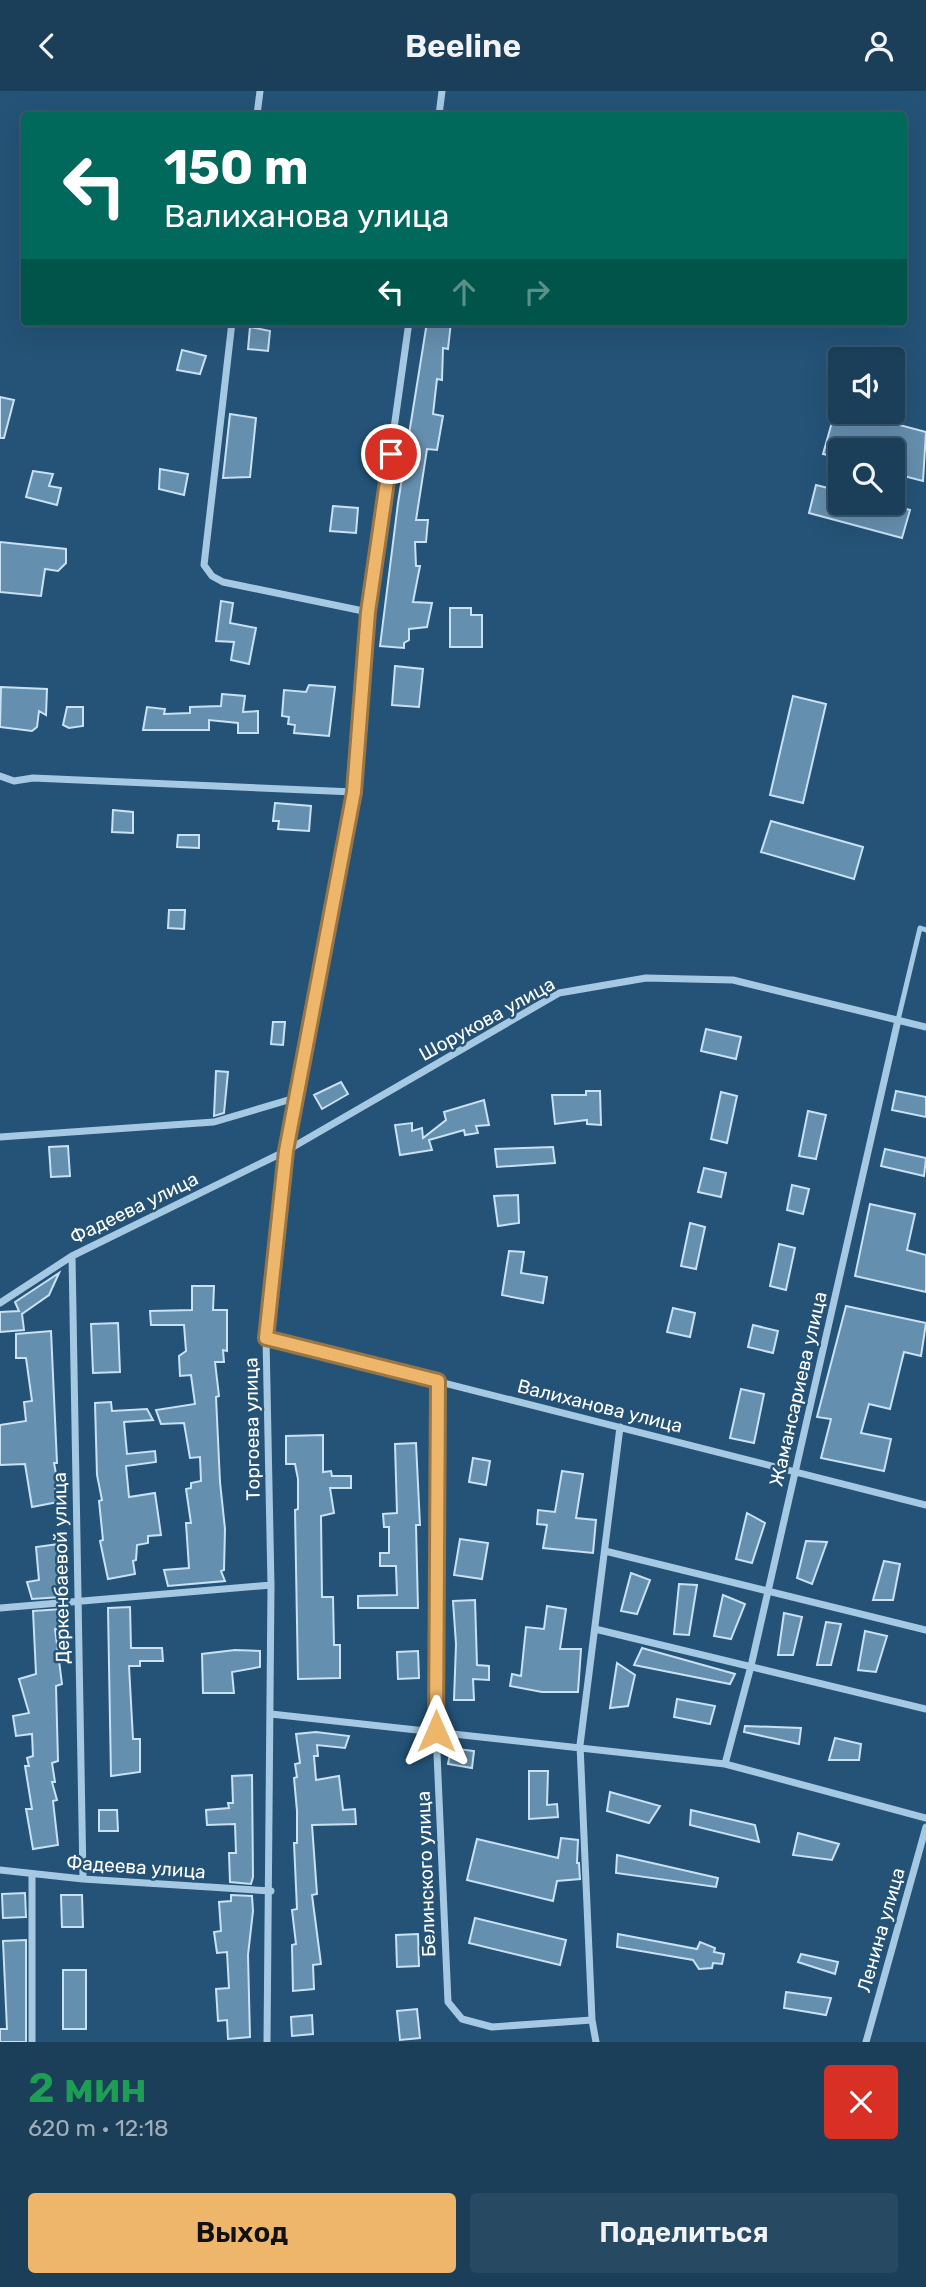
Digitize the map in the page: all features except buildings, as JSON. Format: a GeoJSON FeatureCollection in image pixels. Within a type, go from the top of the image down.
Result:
{"type":"FeatureCollection","features":[{"type":"Feature","properties":{"kind":"street"},"geometry":{"type":"LineString","coordinates":[[257,112],[260,91]]}},
{"type":"Feature","properties":{"kind":"street"},"geometry":{"type":"LineString","coordinates":[[439,112],[442,91]]}},
{"type":"Feature","properties":{"kind":"street"},"geometry":{"type":"LineString","coordinates":[[232,326],[204,565],[212,576],[223,582],[368,612]]}},
{"type":"Feature","properties":{"kind":"street","name":"Торгоева улица"},"geometry":{"type":"LineString","coordinates":[[267,2042],[271,1891],[271,1585],[266,1338],[286,1151],[354,792],[368,612],[408,326]]}},
{"type":"Feature","properties":{"kind":"street"},"geometry":{"type":"LineString","coordinates":[[0,776],[14,781],[33,778],[354,792]]}},
{"type":"Feature","properties":{"kind":"street","name":"Шорукова улица"},"geometry":{"type":"LineString","coordinates":[[286,1151],[559,993],[646,978],[733,980],[926,1027]]}},
{"type":"Feature","properties":{"kind":"street","name":"Жамансариева улица"},"geometry":{"type":"LineString","coordinates":[[726,1764],[796,1472],[898,1020]]}},
{"type":"Feature","properties":{"kind":"street"},"geometry":{"type":"LineString","coordinates":[[0,1137],[214,1122],[295,1098]]}},
{"type":"Feature","properties":{"kind":"street","name":"Фадеева улица"},"geometry":{"type":"LineString","coordinates":[[0,1303],[72,1256],[286,1151]]}},
{"type":"Feature","properties":{"kind":"street","name":"Деркенбаевой улица"},"geometry":{"type":"LineString","coordinates":[[72,1256],[82,1879]]}},
{"type":"Feature","properties":{"kind":"street","name":"Валиханова улица"},"geometry":{"type":"LineString","coordinates":[[266,1338],[926,1505]]}},
{"type":"Feature","properties":{"kind":"street","name":"Белинского улица"},"geometry":{"type":"LineString","coordinates":[[438,1381],[436,1731],[448,2002],[462,2019],[492,2027],[592,2020]]}},
{"type":"Feature","properties":{"kind":"street"},"geometry":{"type":"LineString","coordinates":[[596,2042],[592,2020],[580,1745],[621,1427]]}},
{"type":"Feature","properties":{"kind":"street"},"geometry":{"type":"LineString","coordinates":[[605,1551],[926,1630]]}},
{"type":"Feature","properties":{"kind":"street"},"geometry":{"type":"LineString","coordinates":[[0,1608],[271,1585]]}},
{"type":"Feature","properties":{"kind":"street"},"geometry":{"type":"LineString","coordinates":[[595,1629],[926,1709]]}},
{"type":"Feature","properties":{"kind":"street"},"geometry":{"type":"LineString","coordinates":[[271,1714],[580,1745],[726,1764],[926,1818]]}},
{"type":"Feature","properties":{"kind":"street","name":"Ленина улица"},"geometry":{"type":"LineString","coordinates":[[866,2042],[926,1827]]}},
{"type":"Feature","properties":{"kind":"street","name":"Фадеева улица"},"geometry":{"type":"LineString","coordinates":[[0,1870],[82,1879],[271,1891]]}},
{"type":"Feature","properties":{"kind":"street"},"geometry":{"type":"LineString","coordinates":[[32,1875],[32,2042]]}},
{"type":"Feature","properties":{"kind":"lane"},"geometry":{"type":"LineString","coordinates":[[898,1020],[920,929],[926,930]]}},
{"type":"Feature","properties":{"kind":"route"},"geometry":{"type":"LineString","coordinates":[[391,454],[368,612],[354,792],[286,1151],[266,1338],[438,1381],[436,1731]]}}]}
